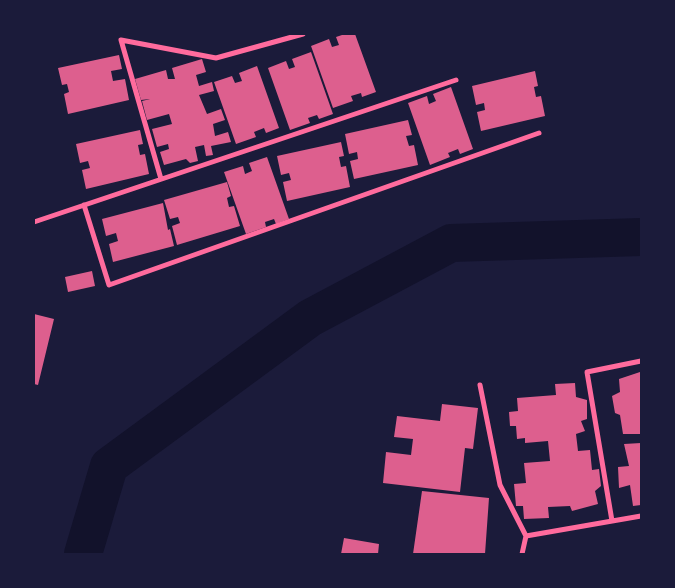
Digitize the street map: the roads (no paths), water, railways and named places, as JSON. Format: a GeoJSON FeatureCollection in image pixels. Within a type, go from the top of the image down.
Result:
{"type":"FeatureCollection","features":[{"type":"Feature","properties":{"kind":"street"},"geometry":{"type":"LineString","coordinates":[[161,179],[121,40],[216,58],[303,34]]}},
{"type":"Feature","properties":{"kind":"street"},"geometry":{"type":"LineString","coordinates":[[34,222],[456,80]]}},
{"type":"Feature","properties":{"kind":"street"},"geometry":{"type":"LineString","coordinates":[[84,205],[109,284],[540,133]]}},
{"type":"Feature","properties":{"kind":"street"},"geometry":{"type":"LineString","coordinates":[[612,521],[587,372],[641,360]]}},
{"type":"Feature","properties":{"kind":"street"},"geometry":{"type":"LineString","coordinates":[[480,385],[500,485],[526,536],[522,554]]}},
{"type":"Feature","properties":{"kind":"street"},"geometry":{"type":"LineString","coordinates":[[526,536],[641,516]]}},
{"type":"Feature","properties":{"kind":"waterway"},"geometry":{"type":"LineString","coordinates":[[83,554],[109,466],[310,318],[451,243],[641,237]]}}]}
